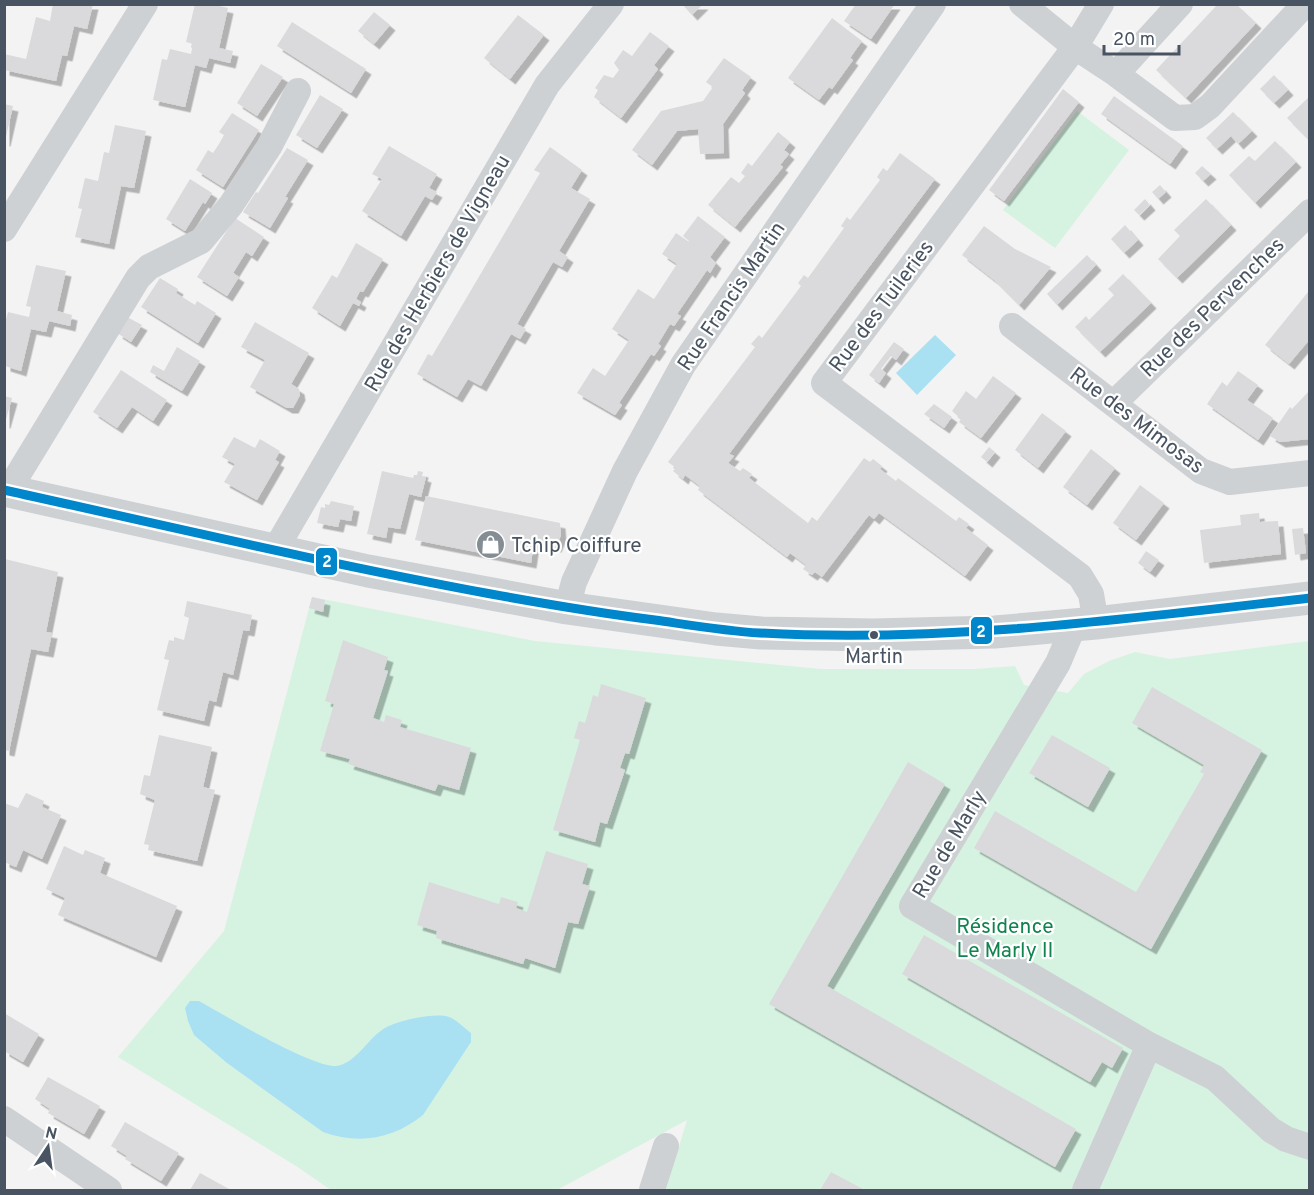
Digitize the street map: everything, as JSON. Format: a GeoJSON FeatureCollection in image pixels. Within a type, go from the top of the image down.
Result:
{"type":"FeatureCollection","features":[{"type":"Feature","properties":{"kind":"street"},"geometry":{"type":"LineString","coordinates":[[4,230],[145,4]]}},
{"type":"Feature","properties":{"kind":"street","name":"Rue des Herbiers de Vigneau"},"geometry":{"type":"LineString","coordinates":[[275,550],[547,85],[610,4]]}},
{"type":"Feature","properties":{"kind":"street","name":"Rue Francis Martin"},"geometry":{"type":"LineString","coordinates":[[567,608],[574,582],[625,471],[683,365],[933,4]]}},
{"type":"Feature","properties":{"kind":"street"},"geometry":{"type":"LineString","coordinates":[[1022,4],[1075,47],[1175,118],[1195,117],[1210,106],[1305,4]]}},
{"type":"Feature","properties":{"kind":"street"},"geometry":{"type":"LineString","coordinates":[[1075,47],[1101,4]]}},
{"type":"Feature","properties":{"kind":"street"},"geometry":{"type":"LineString","coordinates":[[1116,74],[1179,4]]}},
{"type":"Feature","properties":{"kind":"street","name":"Rue des Tuileries"},"geometry":{"type":"LineString","coordinates":[[1075,47],[824,384],[1080,576],[1091,594],[1085,624]]}},
{"type":"Feature","properties":{"kind":"street"},"geometry":{"type":"LineString","coordinates":[[298,91],[263,157],[231,205],[201,241],[149,267],[138,278],[6,490],[368,571],[567,608],[696,627],[761,633],[914,635],[994,633],[1310,598]]}},
{"type":"Feature","properties":{"kind":"street","name":"Rue des Pervenches"},"geometry":{"type":"LineString","coordinates":[[1114,403],[1310,212]]}},
{"type":"Feature","properties":{"kind":"street","name":"Rue des Mimosas"},"geometry":{"type":"LineString","coordinates":[[1012,326],[1201,471],[1230,482],[1310,473]]}},
{"type":"Feature","properties":{"kind":"street","name":"Rue de Marly"},"geometry":{"type":"LineString","coordinates":[[1085,624],[1058,663],[912,906],[1149,1045]]}},
{"type":"Feature","properties":{"kind":"street"},"geometry":{"type":"LineString","coordinates":[[1085,1191],[1149,1045],[1215,1077],[1271,1130],[1286,1139],[1310,1148]]}},
{"type":"Feature","properties":{"kind":"street"},"geometry":{"type":"LineString","coordinates":[[4,1119],[109,1191]]}},
{"type":"Feature","properties":{"kind":"street"},"geometry":{"type":"LineString","coordinates":[[652,1191],[666,1146]]}},
{"type":"Feature","properties":{"kind":"green space"},"geometry":{"type":"Polygon","coordinates":[[[1077,111],[1129,150],[1055,248],[1003,210],[1077,111]]]}},
{"type":"Feature","properties":{"kind":"green space","name":"Résidence Le Marly II"},"geometry":{"type":"Polygon","coordinates":[[[312,597],[535,641],[821,669],[975,669],[1015,666],[1024,685],[1068,693],[1084,674],[1109,661],[1135,652],[1170,659],[1309,641],[1309,1190],[666,1190],[687,1120],[557,1190],[331,1190],[296,1166],[118,1057],[224,931],[312,597]]]}},
{"type":"Feature","properties":{"kind":"water"},"geometry":{"type":"Polygon","coordinates":[[[935,335],[956,355],[917,395],[896,373],[935,335]]]}},
{"type":"Feature","properties":{"kind":"water"},"geometry":{"type":"Polygon","coordinates":[[[190,1001],[199,1001],[288,1050],[324,1064],[336,1066],[349,1061],[382,1030],[395,1023],[414,1018],[449,1017],[471,1033],[471,1042],[423,1115],[412,1123],[400,1130],[375,1137],[363,1139],[336,1136],[323,1132],[227,1063],[194,1035],[185,1008],[190,1001]]]}},
{"type":"Feature","properties":{"kind":"building"},"geometry":{"type":"Polygon","coordinates":[[[53,4],[93,4],[87,29],[74,26],[67,56],[62,55],[56,81],[4,70],[4,54],[26,59],[36,17],[50,21],[53,4]]]}},
{"type":"Feature","properties":{"kind":"building"},"geometry":{"type":"Polygon","coordinates":[[[195,4],[211,4],[228,8],[219,48],[233,51],[230,63],[209,58],[206,68],[195,65],[185,107],[153,100],[162,59],[167,60],[170,49],[191,54],[193,44],[186,42],[195,4]]]}},
{"type":"Feature","properties":{"kind":"building"},"geometry":{"type":"Polygon","coordinates":[[[682,4],[703,4],[692,15],[682,4]]]}},
{"type":"Feature","properties":{"kind":"building"},"geometry":{"type":"Polygon","coordinates":[[[856,4],[895,4],[871,39],[844,21],[856,4]]]}},
{"type":"Feature","properties":{"kind":"building"},"geometry":{"type":"Polygon","coordinates":[[[1218,4],[1236,4],[1256,23],[1186,98],[1156,70],[1218,4]]]}},
{"type":"Feature","properties":{"kind":"building"},"geometry":{"type":"Polygon","coordinates":[[[374,12],[390,25],[374,44],[358,31],[374,12]]]}},
{"type":"Feature","properties":{"kind":"building"},"geometry":{"type":"Polygon","coordinates":[[[518,15],[544,35],[510,79],[484,58],[518,15]]]}},
{"type":"Feature","properties":{"kind":"building"},"geometry":{"type":"Polygon","coordinates":[[[832,18],[862,41],[850,58],[853,60],[832,89],[829,87],[819,100],[788,78],[832,18]]]}},
{"type":"Feature","properties":{"kind":"building"},"geometry":{"type":"Polygon","coordinates":[[[292,22],[366,69],[351,93],[277,46],[292,22]]]}},
{"type":"Feature","properties":{"kind":"building"},"geometry":{"type":"Polygon","coordinates":[[[650,32],[669,46],[654,65],[658,69],[621,118],[594,97],[598,90],[595,88],[604,75],[613,78],[619,70],[614,63],[623,50],[632,56],[650,32]]]}},
{"type":"Feature","properties":{"kind":"building"},"geometry":{"type":"Polygon","coordinates":[[[724,58],[751,77],[742,90],[745,93],[723,124],[724,153],[700,154],[698,129],[677,131],[652,165],[632,150],[661,111],[703,101],[713,87],[706,82],[724,58]]]}},
{"type":"Feature","properties":{"kind":"building"},"geometry":{"type":"Polygon","coordinates":[[[261,64],[283,77],[257,116],[237,103],[261,64]]]}},
{"type":"Feature","properties":{"kind":"building"},"geometry":{"type":"Polygon","coordinates":[[[1274,75],[1288,90],[1274,103],[1260,89],[1274,75]]]}},
{"type":"Feature","properties":{"kind":"building"},"geometry":{"type":"Polygon","coordinates":[[[1063,89],[1079,102],[1004,201],[989,190],[1063,89]]]}},
{"type":"Feature","properties":{"kind":"building"},"geometry":{"type":"Polygon","coordinates":[[[320,95],[343,109],[317,148],[296,135],[320,95]]]}},
{"type":"Feature","properties":{"kind":"building"},"geometry":{"type":"Polygon","coordinates":[[[1114,96],[1183,146],[1170,164],[1101,114],[1114,96]]]}},
{"type":"Feature","properties":{"kind":"building"},"geometry":{"type":"Polygon","coordinates":[[[1310,96],[1310,141],[1287,118],[1310,96]]]}},
{"type":"Feature","properties":{"kind":"building"},"geometry":{"type":"Polygon","coordinates":[[[4,104],[13,106],[5,141],[4,141],[4,104]]]}},
{"type":"Feature","properties":{"kind":"building"},"geometry":{"type":"Polygon","coordinates":[[[1233,112],[1252,131],[1238,144],[1231,136],[1217,149],[1206,138],[1233,112]]]}},
{"type":"Feature","properties":{"kind":"building"},"geometry":{"type":"Polygon","coordinates":[[[232,113],[259,130],[223,187],[196,170],[208,150],[213,153],[219,144],[224,135],[219,132],[232,113]]]}},
{"type":"Feature","properties":{"kind":"building"},"geometry":{"type":"Polygon","coordinates":[[[115,125],[146,131],[134,188],[121,186],[109,244],[75,237],[82,209],[78,208],[85,178],[98,181],[104,152],[109,153],[115,125]]]}},
{"type":"Feature","properties":{"kind":"building"},"geometry":{"type":"Polygon","coordinates":[[[778,132],[790,142],[784,150],[789,154],[780,165],[783,167],[735,227],[708,205],[731,177],[739,183],[745,176],[741,173],[748,163],[752,166],[778,132]]]}},
{"type":"Feature","properties":{"kind":"building"},"geometry":{"type":"Polygon","coordinates":[[[1275,141],[1296,162],[1255,203],[1229,175],[1249,156],[1255,161],[1275,141]]]}},
{"type":"Feature","properties":{"kind":"building"},"geometry":{"type":"Polygon","coordinates":[[[389,146],[437,174],[429,188],[437,192],[432,200],[425,196],[401,236],[362,211],[382,179],[372,174],[389,146]]]}},
{"type":"Feature","properties":{"kind":"building"},"geometry":{"type":"Polygon","coordinates":[[[550,147],[582,170],[571,188],[590,199],[559,251],[568,257],[562,267],[553,262],[517,324],[526,329],[520,339],[511,334],[481,386],[468,379],[457,397],[417,374],[428,354],[432,356],[540,173],[534,170],[550,147]]]}},
{"type":"Feature","properties":{"kind":"building"},"geometry":{"type":"Polygon","coordinates":[[[287,148],[308,160],[285,197],[288,198],[270,228],[243,212],[287,148]]]}},
{"type":"Feature","properties":{"kind":"building"},"geometry":{"type":"Polygon","coordinates":[[[900,153],[935,179],[729,454],[734,456],[728,463],[740,471],[743,468],[752,474],[749,478],[808,523],[812,517],[817,521],[864,458],[870,462],[873,459],[882,466],[880,469],[896,481],[898,478],[956,521],[959,517],[969,524],[966,528],[988,545],[965,576],[879,513],[874,519],[869,515],[822,577],[815,572],[812,575],[803,569],[806,565],[790,553],[787,557],[698,490],[700,486],[685,475],[683,479],[673,471],[676,468],[668,462],[755,347],[751,344],[759,335],[762,338],[801,286],[798,283],[804,275],[808,278],[844,228],[841,226],[847,217],[850,220],[880,180],[877,177],[883,168],[887,171],[900,153]]]}},
{"type":"Feature","properties":{"kind":"building"},"geometry":{"type":"Polygon","coordinates":[[[1202,166],[1211,174],[1203,181],[1195,173],[1202,166]]]}},
{"type":"Feature","properties":{"kind":"building"},"geometry":{"type":"Polygon","coordinates":[[[190,179],[212,193],[205,204],[203,202],[185,231],[166,219],[190,179]]]}},
{"type":"Feature","properties":{"kind":"building"},"geometry":{"type":"Polygon","coordinates":[[[1160,185],[1166,192],[1158,199],[1152,192],[1160,185]]]}},
{"type":"Feature","properties":{"kind":"building"},"geometry":{"type":"Polygon","coordinates":[[[1145,199],[1150,205],[1139,215],[1134,210],[1145,199]]]}},
{"type":"Feature","properties":{"kind":"building"},"geometry":{"type":"Polygon","coordinates":[[[1206,199],[1231,225],[1177,278],[1158,259],[1180,236],[1174,230],[1206,199]]]}},
{"type":"Feature","properties":{"kind":"building"},"geometry":{"type":"Polygon","coordinates":[[[698,216],[725,237],[710,257],[716,263],[710,273],[707,270],[677,314],[681,316],[674,326],[670,324],[658,344],[661,346],[654,356],[651,354],[619,403],[622,405],[615,415],[577,393],[593,368],[605,376],[629,340],[612,329],[638,289],[654,299],[677,264],[662,254],[676,233],[695,246],[683,236],[698,216]]]}},
{"type":"Feature","properties":{"kind":"building"},"geometry":{"type":"Polygon","coordinates":[[[235,218],[264,237],[252,256],[246,252],[233,273],[239,277],[227,296],[197,277],[235,218]]]}},
{"type":"Feature","properties":{"kind":"building"},"geometry":{"type":"Polygon","coordinates":[[[1125,225],[1138,240],[1124,253],[1111,239],[1125,225]]]}},
{"type":"Feature","properties":{"kind":"building"},"geometry":{"type":"Polygon","coordinates":[[[984,226],[1015,249],[1051,267],[1019,305],[994,280],[962,255],[984,226]]]}},
{"type":"Feature","properties":{"kind":"building"},"geometry":{"type":"Polygon","coordinates":[[[356,243],[383,259],[363,292],[360,291],[356,299],[361,302],[359,306],[353,303],[340,326],[312,308],[332,275],[337,278],[356,243]]]}},
{"type":"Feature","properties":{"kind":"building"},"geometry":{"type":"Polygon","coordinates":[[[1087,255],[1096,265],[1057,305],[1047,294],[1087,255]]]}},
{"type":"Feature","properties":{"kind":"building"},"geometry":{"type":"Polygon","coordinates":[[[36,265],[66,271],[57,311],[72,315],[70,326],[49,321],[46,332],[31,329],[21,371],[5,366],[5,323],[8,312],[29,317],[31,307],[26,306],[36,265]]]}},
{"type":"Feature","properties":{"kind":"building"},"geometry":{"type":"Polygon","coordinates":[[[1123,274],[1151,303],[1100,352],[1075,327],[1086,316],[1089,320],[1114,295],[1108,289],[1123,274]]]}},
{"type":"Feature","properties":{"kind":"building"},"geometry":{"type":"Polygon","coordinates":[[[160,278],[178,289],[176,293],[195,305],[197,301],[216,313],[198,343],[141,307],[160,278]]]}},
{"type":"Feature","properties":{"kind":"building"},"geometry":{"type":"Polygon","coordinates":[[[1308,292],[1310,294],[1310,339],[1289,364],[1265,345],[1308,292]]]}},
{"type":"Feature","properties":{"kind":"building"},"geometry":{"type":"Polygon","coordinates":[[[127,317],[142,325],[131,342],[117,333],[127,317]]]}},
{"type":"Feature","properties":{"kind":"building"},"geometry":{"type":"Polygon","coordinates":[[[255,322],[309,353],[291,384],[299,389],[300,395],[293,408],[287,408],[250,387],[265,360],[241,347],[255,322]]]}},
{"type":"Feature","properties":{"kind":"building"},"geometry":{"type":"Polygon","coordinates":[[[894,342],[904,349],[896,360],[891,356],[881,369],[886,373],[879,383],[869,375],[894,342]]]}},
{"type":"Feature","properties":{"kind":"building"},"geometry":{"type":"Polygon","coordinates":[[[177,347],[200,361],[182,391],[150,372],[153,365],[164,371],[177,347]]]}},
{"type":"Feature","properties":{"kind":"building"},"geometry":{"type":"Polygon","coordinates":[[[121,370],[167,400],[153,421],[132,407],[117,428],[93,412],[121,370]]]}},
{"type":"Feature","properties":{"kind":"building"},"geometry":{"type":"Polygon","coordinates":[[[1238,371],[1258,385],[1247,400],[1273,418],[1258,440],[1207,404],[1222,382],[1227,386],[1238,371]]]}},
{"type":"Feature","properties":{"kind":"building"},"geometry":{"type":"Polygon","coordinates":[[[993,376],[1016,393],[981,438],[959,422],[961,419],[952,411],[966,391],[976,399],[993,376]]]}},
{"type":"Feature","properties":{"kind":"building"},"geometry":{"type":"Polygon","coordinates":[[[1310,390],[1310,439],[1280,442],[1270,436],[1290,407],[1292,409],[1310,390]]]}},
{"type":"Feature","properties":{"kind":"building"},"geometry":{"type":"Polygon","coordinates":[[[4,396],[12,398],[5,423],[4,423],[4,396]]]}},
{"type":"Feature","properties":{"kind":"building"},"geometry":{"type":"Polygon","coordinates":[[[934,404],[952,417],[944,428],[924,414],[934,404]]]}},
{"type":"Feature","properties":{"kind":"building"},"geometry":{"type":"Polygon","coordinates":[[[1042,413],[1066,431],[1038,468],[1015,450],[1042,413]]]}},
{"type":"Feature","properties":{"kind":"building"},"geometry":{"type":"Polygon","coordinates":[[[234,437],[255,448],[260,439],[280,451],[275,460],[279,462],[257,500],[224,482],[235,464],[222,457],[234,437]]]}},
{"type":"Feature","properties":{"kind":"building"},"geometry":{"type":"Polygon","coordinates":[[[989,447],[995,452],[987,462],[981,457],[989,447]]]}},
{"type":"Feature","properties":{"kind":"building"},"geometry":{"type":"Polygon","coordinates":[[[1091,449],[1115,468],[1087,505],[1063,487],[1091,449]]]}},
{"type":"Feature","properties":{"kind":"building"},"geometry":{"type":"Polygon","coordinates":[[[382,471],[413,478],[418,471],[423,472],[422,476],[426,477],[421,497],[409,494],[400,529],[388,527],[386,538],[367,534],[382,471]]]}},
{"type":"Feature","properties":{"kind":"building"},"geometry":{"type":"Polygon","coordinates":[[[1140,485],[1164,503],[1136,540],[1113,523],[1140,485]]]}},
{"type":"Feature","properties":{"kind":"building"},"geometry":{"type":"Polygon","coordinates":[[[426,496],[560,523],[561,535],[556,547],[534,543],[531,563],[415,540],[426,496]]]}},
{"type":"Feature","properties":{"kind":"building"},"geometry":{"type":"Polygon","coordinates":[[[331,501],[354,506],[351,521],[340,519],[338,527],[317,523],[321,507],[325,508],[325,504],[329,505],[331,501]]]}},
{"type":"Feature","properties":{"kind":"building"},"geometry":{"type":"Polygon","coordinates":[[[1259,513],[1260,522],[1278,521],[1281,554],[1204,563],[1200,530],[1241,525],[1240,515],[1259,513]]]}},
{"type":"Feature","properties":{"kind":"building"},"geometry":{"type":"Polygon","coordinates":[[[1303,528],[1306,553],[1295,555],[1292,529],[1303,528]]]}},
{"type":"Feature","properties":{"kind":"building"},"geometry":{"type":"Polygon","coordinates":[[[1146,551],[1159,560],[1150,572],[1138,563],[1146,551]]]}},
{"type":"Feature","properties":{"kind":"building"},"geometry":{"type":"Polygon","coordinates":[[[5,559],[58,572],[46,632],[52,633],[48,652],[31,649],[9,751],[4,750],[5,559]]]}},
{"type":"Feature","properties":{"kind":"building"},"geometry":{"type":"Polygon","coordinates":[[[312,597],[325,600],[323,612],[309,608],[312,597]]]}},
{"type":"Feature","properties":{"kind":"building"},"geometry":{"type":"Polygon","coordinates":[[[187,601],[252,615],[249,631],[243,630],[233,675],[223,672],[216,702],[209,700],[204,721],[157,710],[169,660],[164,659],[169,640],[174,641],[174,637],[184,640],[189,618],[184,616],[187,601]]]}},
{"type":"Feature","properties":{"kind":"building"},"geometry":{"type":"Polygon","coordinates":[[[343,640],[388,657],[384,670],[388,671],[373,718],[384,722],[386,715],[402,720],[400,727],[471,748],[459,790],[438,784],[435,791],[348,764],[350,759],[320,751],[334,704],[325,701],[343,640]]]}},
{"type":"Feature","properties":{"kind":"building"},"geometry":{"type":"Polygon","coordinates":[[[601,684],[646,698],[629,754],[625,753],[620,768],[625,770],[607,824],[600,822],[595,842],[553,830],[580,740],[574,738],[579,721],[585,723],[593,695],[598,697],[601,684]]]}},
{"type":"Feature","properties":{"kind":"building"},"geometry":{"type":"Polygon","coordinates":[[[1152,687],[1262,750],[1151,949],[974,848],[995,811],[1136,892],[1204,774],[1200,772],[1204,765],[1132,723],[1152,687]]]}},
{"type":"Feature","properties":{"kind":"building"},"geometry":{"type":"Polygon","coordinates":[[[159,735],[212,747],[203,787],[215,790],[197,861],[148,850],[149,845],[144,844],[155,800],[140,794],[144,775],[150,776],[159,735]]]}},
{"type":"Feature","properties":{"kind":"building"},"geometry":{"type":"Polygon","coordinates":[[[1052,735],[1110,768],[1088,807],[1029,773],[1052,735]]]}},
{"type":"Feature","properties":{"kind":"building"},"geometry":{"type":"Polygon","coordinates":[[[908,762],[945,784],[827,986],[1076,1129],[1055,1167],[769,1004],[908,762]]]}},
{"type":"Feature","properties":{"kind":"building"},"geometry":{"type":"Polygon","coordinates":[[[26,793],[44,801],[42,807],[61,815],[42,859],[23,850],[16,867],[4,862],[4,803],[18,808],[26,793]]]}},
{"type":"Feature","properties":{"kind":"building"},"geometry":{"type":"Polygon","coordinates":[[[64,846],[83,855],[85,850],[105,858],[100,873],[177,906],[156,957],[58,915],[65,898],[46,889],[64,846]]]}},
{"type":"Feature","properties":{"kind":"building"},"geometry":{"type":"Polygon","coordinates":[[[546,851],[588,864],[582,884],[590,886],[578,924],[568,922],[555,968],[525,958],[523,964],[436,938],[437,931],[417,925],[429,882],[499,904],[501,897],[518,902],[516,908],[527,912],[546,851]]]}},
{"type":"Feature","properties":{"kind":"building"},"geometry":{"type":"Polygon","coordinates":[[[924,935],[1123,1048],[1112,1068],[1102,1062],[1090,1082],[902,974],[924,935]]]}},
{"type":"Feature","properties":{"kind":"building"},"geometry":{"type":"Polygon","coordinates":[[[4,1013],[39,1034],[23,1062],[4,1051],[4,1013]]]}},
{"type":"Feature","properties":{"kind":"building"},"geometry":{"type":"Polygon","coordinates":[[[48,1077],[100,1106],[84,1134],[48,1113],[50,1109],[35,1099],[48,1077]]]}},
{"type":"Feature","properties":{"kind":"building"},"geometry":{"type":"Polygon","coordinates":[[[125,1122],[179,1153],[161,1181],[125,1159],[127,1156],[111,1146],[125,1122]]]}},
{"type":"Feature","properties":{"kind":"building"},"geometry":{"type":"Polygon","coordinates":[[[831,1172],[865,1190],[820,1190],[831,1172]]]}},
{"type":"Feature","properties":{"kind":"building"},"geometry":{"type":"Polygon","coordinates":[[[200,1173],[231,1190],[190,1190],[200,1173]]]}},
{"type":"Feature","properties":{"kind":"transit line","name":"2"},"geometry":{"type":"LineString","coordinates":[[4,490],[369,570],[512,598],[747,632],[829,635],[967,632],[1104,621],[1310,598]]}},
{"type":"Feature","properties":{"kind":"place","name":"Tchip Coiffure"},"geometry":{"type":"Point","coordinates":[490,545]}},
{"type":"Feature","properties":{"kind":"place","name":"Martin"},"geometry":{"type":"Point","coordinates":[874,635]}}]}
